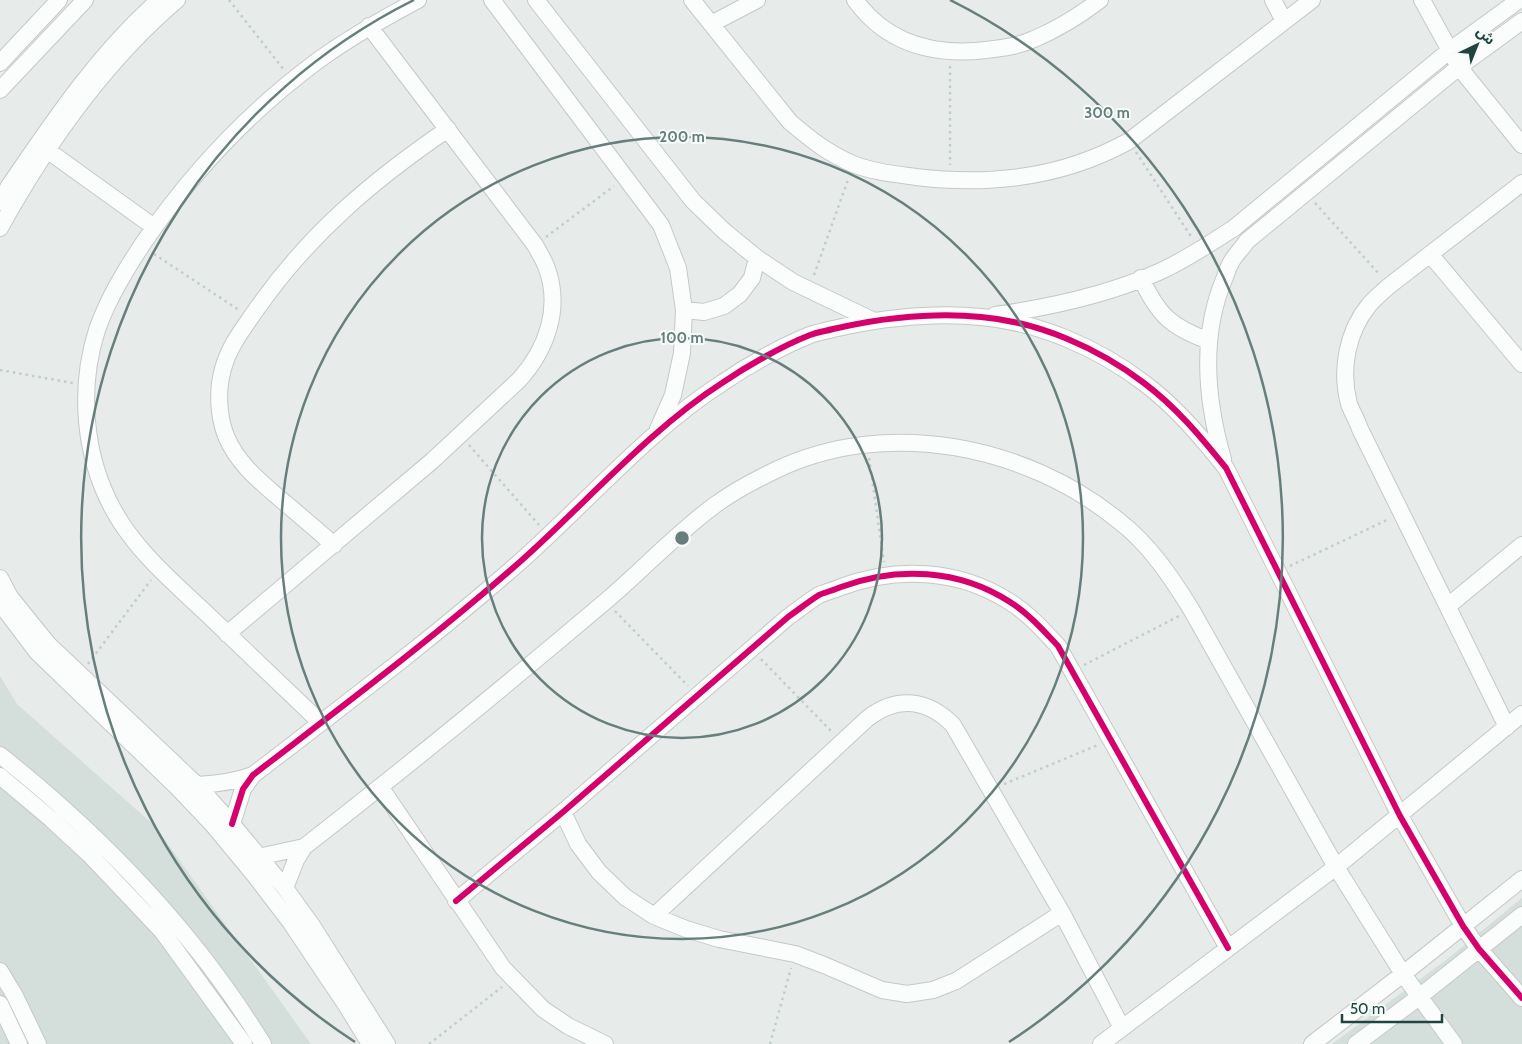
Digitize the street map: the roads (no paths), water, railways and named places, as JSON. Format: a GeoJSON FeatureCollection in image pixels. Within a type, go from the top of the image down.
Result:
{"type":"FeatureCollection","features":[{"type":"Feature","properties":{"kind":"street"},"geometry":{"type":"LineString","coordinates":[[0,63],[59,0]]}},
{"type":"Feature","properties":{"kind":"street"},"geometry":{"type":"LineString","coordinates":[[0,90],[85,0]]}},
{"type":"Feature","properties":{"kind":"street"},"geometry":{"type":"LineString","coordinates":[[0,228],[43,147],[74,94],[113,46],[159,0]]}},
{"type":"Feature","properties":{"kind":"street"},"geometry":{"type":"LineString","coordinates":[[0,202],[9,186],[75,112],[105,74],[137,38],[177,0]]}},
{"type":"Feature","properties":{"kind":"street"},"geometry":{"type":"LineString","coordinates":[[321,723],[134,542],[119,518],[99,476],[89,440],[86,403],[88,366],[98,330],[112,295],[141,246],[190,181],[230,137],[273,96],[320,59],[369,26],[418,0]]}},
{"type":"Feature","properties":{"kind":"street"},"geometry":{"type":"LineString","coordinates":[[492,0],[661,225],[678,268],[684,310],[682,353],[673,395],[656,434]]}},
{"type":"Feature","properties":{"kind":"street"},"geometry":{"type":"LineString","coordinates":[[536,0],[693,201],[724,231],[757,258],[794,282],[872,320]]}},
{"type":"Feature","properties":{"kind":"street"},"geometry":{"type":"LineString","coordinates":[[692,0],[790,122],[810,139],[854,164],[876,171],[950,180],[1015,178],[1055,171],[1093,159],[1129,141],[1312,0]]}},
{"type":"Feature","properties":{"kind":"street"},"geometry":{"type":"LineString","coordinates":[[711,24],[757,0]]}},
{"type":"Feature","properties":{"kind":"street"},"geometry":{"type":"LineString","coordinates":[[855,0],[875,23],[894,35],[914,45],[935,51],[950,52],[1007,48],[1033,40],[1058,28],[1100,0]]}},
{"type":"Feature","properties":{"kind":"street"},"geometry":{"type":"LineString","coordinates":[[1273,0],[1284,21]]}},
{"type":"Feature","properties":{"kind":"street"},"geometry":{"type":"LineString","coordinates":[[1422,0],[1459,67],[1522,145]]}},
{"type":"Feature","properties":{"kind":"street"},"geometry":{"type":"LineString","coordinates":[[982,317],[1044,308],[1104,292],[1162,270],[1199,250],[1234,228],[1449,51],[1519,0]]}},
{"type":"Feature","properties":{"kind":"street"},"geometry":{"type":"LineString","coordinates":[[1522,21],[1459,67],[1247,241],[1232,260],[1216,298],[1209,340],[1208,384],[1214,427],[1226,468],[1400,816],[1463,926],[1479,949],[1522,998]]}},
{"type":"Feature","properties":{"kind":"street"},"geometry":{"type":"LineString","coordinates":[[227,634],[334,545],[460,435],[531,367],[547,336],[551,318],[551,283],[546,266],[535,245],[369,26]]}},
{"type":"Feature","properties":{"kind":"street"},"geometry":{"type":"LineString","coordinates":[[334,545],[249,472],[236,455],[226,435],[220,414],[219,392],[222,370],[230,350],[250,318],[300,254],[333,219],[369,186],[408,156],[448,130]]}},
{"type":"Feature","properties":{"kind":"street"},"geometry":{"type":"LineString","coordinates":[[43,147],[154,228]]}},
{"type":"Feature","properties":{"kind":"street"},"geometry":{"type":"LineString","coordinates":[[1507,727],[1350,404],[1345,378],[1347,352],[1355,326],[1370,304],[1389,286],[1522,184]]}},
{"type":"Feature","properties":{"kind":"street"},"geometry":{"type":"LineString","coordinates":[[1430,254],[1522,364]]}},
{"type":"Feature","properties":{"kind":"street"},"geometry":{"type":"LineString","coordinates":[[684,310],[704,312],[724,306],[740,294],[752,278],[757,258]]}},
{"type":"Feature","properties":{"kind":"street"},"geometry":{"type":"LineString","coordinates":[[1141,278],[1151,300],[1166,319],[1186,332],[1209,340]]}},
{"type":"Feature","properties":{"kind":"street"},"geometry":{"type":"LineString","coordinates":[[232,824],[243,789],[253,776],[429,640],[549,535],[686,407],[757,361],[812,334],[872,320],[927,315],[982,317],[1011,322],[1058,336],[1120,366],[1144,383],[1174,408],[1226,468]]}},
{"type":"Feature","properties":{"kind":"street"},"geometry":{"type":"LineString","coordinates":[[285,888],[296,860],[304,847],[381,788],[606,602],[686,528],[715,505],[746,485],[779,468],[813,456],[849,446],[885,442],[922,442],[958,447],[1028,468],[1061,482],[1092,500],[1121,522],[1147,547],[1171,577],[1192,609],[1336,867],[1403,974],[1454,1044]]}},
{"type":"Feature","properties":{"kind":"street"},"geometry":{"type":"LineString","coordinates":[[1448,606],[1522,545]]}},
{"type":"Feature","properties":{"kind":"street"},"geometry":{"type":"LineString","coordinates":[[456,901],[563,812],[788,617],[820,595],[857,581],[886,574],[927,574],[951,577],[982,587],[1010,602],[1036,622],[1058,646],[1228,948]]}},
{"type":"Feature","properties":{"kind":"street"},"geometry":{"type":"LineString","coordinates":[[0,578],[10,597],[48,644],[197,785],[232,824],[285,888],[313,927],[387,1044]]}},
{"type":"Feature","properties":{"kind":"street"},"geometry":{"type":"LineString","coordinates":[[0,604],[37,652],[178,788],[244,862],[291,923],[370,1044]]}},
{"type":"Feature","properties":{"kind":"street"},"geometry":{"type":"LineString","coordinates":[[654,916],[879,710],[891,705],[918,704],[931,708],[952,725],[1062,913],[1122,1028]]}},
{"type":"Feature","properties":{"kind":"street"},"geometry":{"type":"LineString","coordinates":[[1101,1044],[1336,867],[1522,714]]}},
{"type":"Feature","properties":{"kind":"street"},"geometry":{"type":"LineString","coordinates":[[0,755],[79,821],[120,862],[176,924],[214,972],[263,1044]]}},
{"type":"Feature","properties":{"kind":"street"},"geometry":{"type":"LineString","coordinates":[[0,776],[90,855],[162,932],[244,1044]]}},
{"type":"Feature","properties":{"kind":"street"},"geometry":{"type":"LineString","coordinates":[[197,785],[236,781],[253,776]]}},
{"type":"Feature","properties":{"kind":"street"},"geometry":{"type":"LineString","coordinates":[[381,788],[503,968],[549,1013],[568,1026],[605,1044]]}},
{"type":"Feature","properties":{"kind":"street"},"geometry":{"type":"LineString","coordinates":[[563,812],[578,844],[599,872],[625,896],[654,916],[686,929],[719,939],[795,954],[824,964],[882,990],[907,994],[933,990],[956,981],[1062,913]]}},
{"type":"Feature","properties":{"kind":"street"},"geometry":{"type":"LineString","coordinates":[[258,857],[304,847]]}},
{"type":"Feature","properties":{"kind":"street"},"geometry":{"type":"LineString","coordinates":[[1312,1044],[1522,879]]}},
{"type":"Feature","properties":{"kind":"street"},"geometry":{"type":"LineString","coordinates":[[1356,1044],[1419,997],[1522,915]]}},
{"type":"Feature","properties":{"kind":"street"},"geometry":{"type":"LineString","coordinates":[[0,971],[15,996],[38,1044]]}},
{"type":"Feature","properties":{"kind":"street"},"geometry":{"type":"LineString","coordinates":[[0,1004],[19,1044]]}}]}
